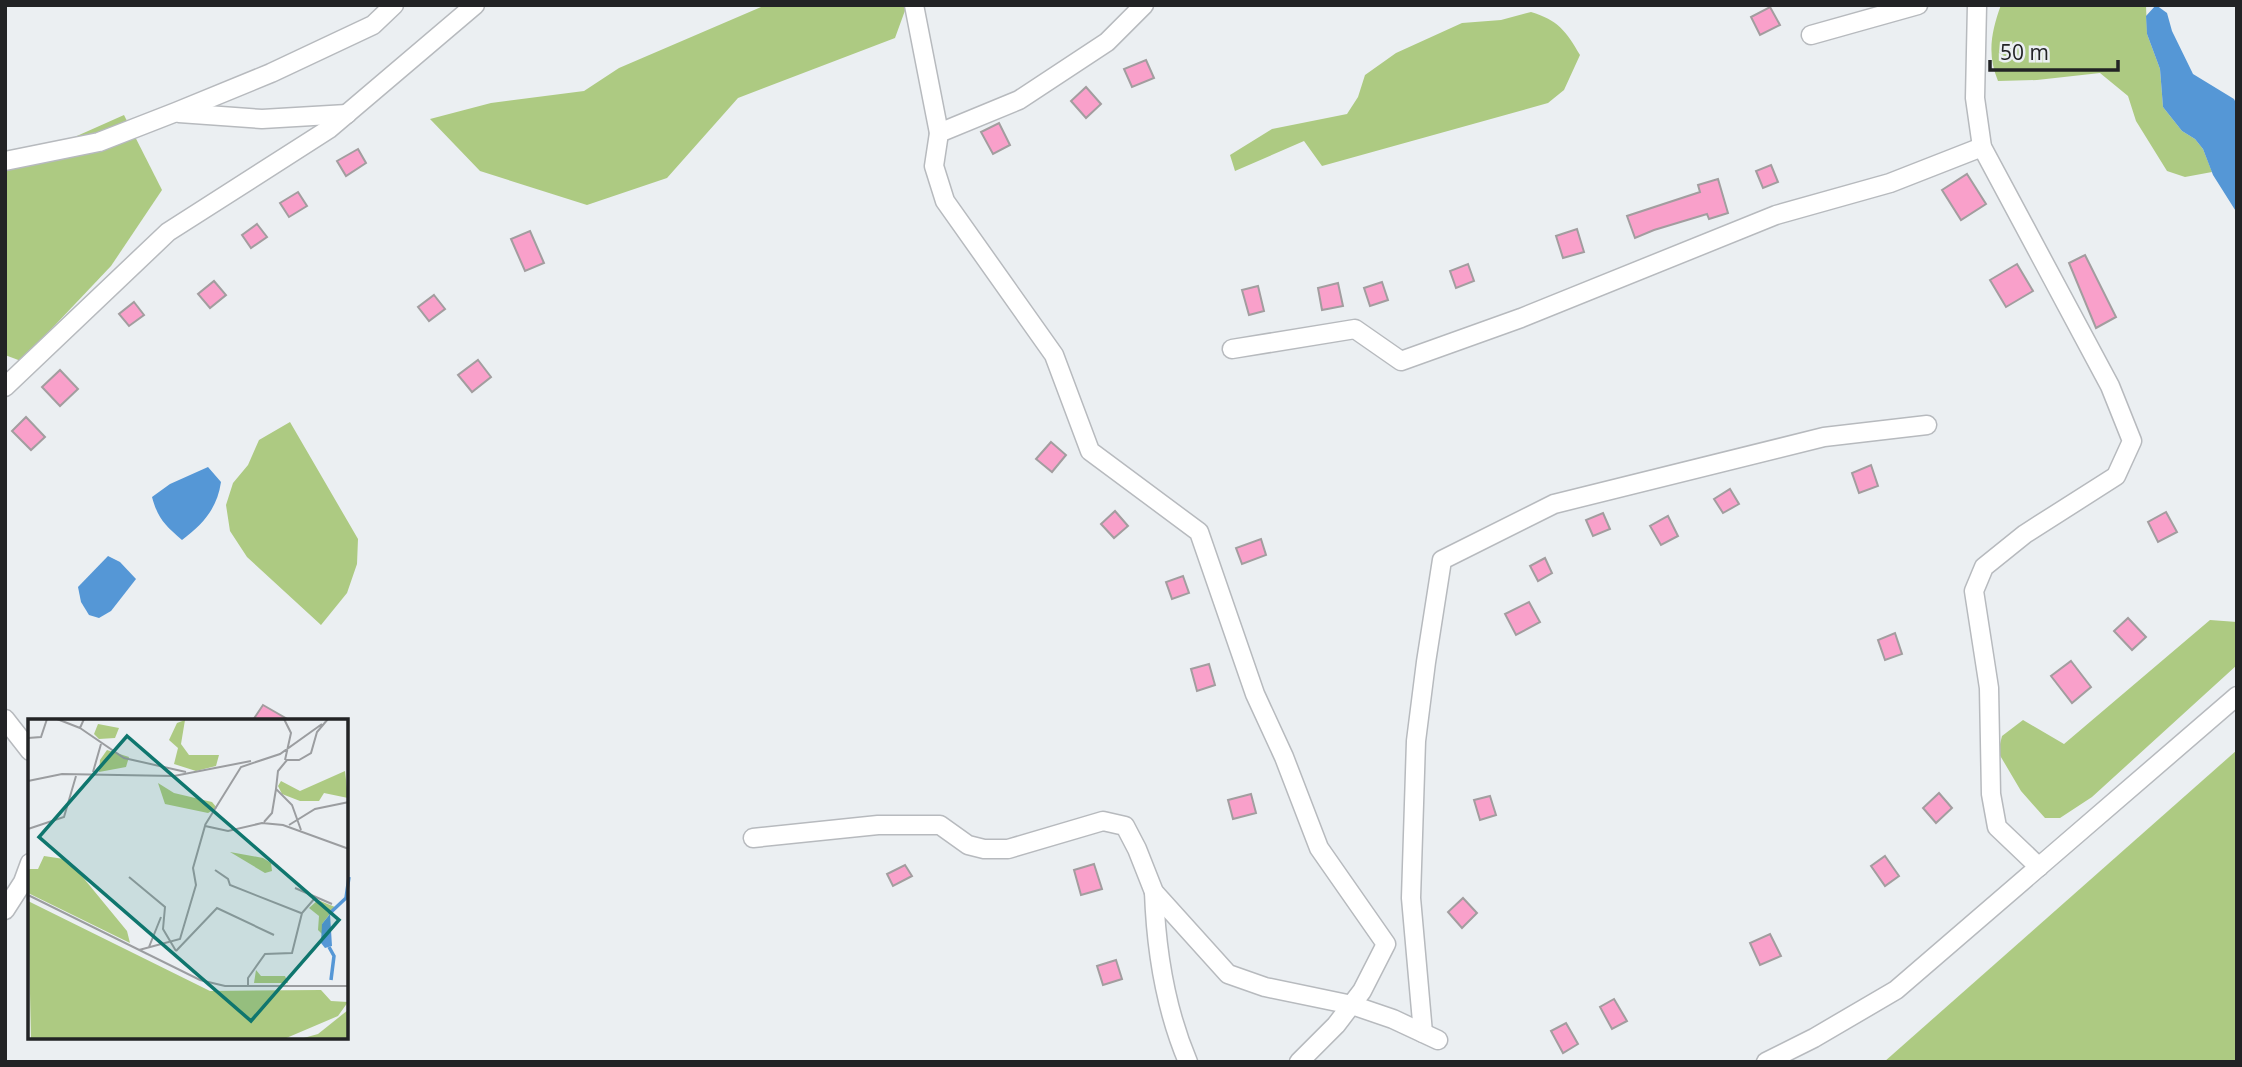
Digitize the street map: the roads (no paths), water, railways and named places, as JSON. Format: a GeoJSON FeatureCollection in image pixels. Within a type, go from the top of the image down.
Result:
{"type":"FeatureCollection","features":[{"type":"Feature","properties":{"kind":"street"},"geometry":{"type":"LineString","coordinates":[[5,161],[99,142],[271,74],[373,25],[394,5]]}},
{"type":"Feature","properties":{"kind":"street"},"geometry":{"type":"LineString","coordinates":[[5,387],[168,232],[328,129],[475,5]]}},
{"type":"Feature","properties":{"kind":"street"},"geometry":{"type":"LineString","coordinates":[[914,5],[939,133],[934,166],[945,201],[1055,355],[1090,451],[1199,533],[1255,694],[1284,757],[1319,848],[1386,944],[1352,1005],[1299,1062]]}},
{"type":"Feature","properties":{"kind":"street"},"geometry":{"type":"LineString","coordinates":[[939,133],[1019,100],[1107,42],[1144,5]]}},
{"type":"Feature","properties":{"kind":"street"},"geometry":{"type":"LineString","coordinates":[[1811,35],[1918,5]]}},
{"type":"Feature","properties":{"kind":"street"},"geometry":{"type":"LineString","coordinates":[[1977,5],[1975,98],[1982,147],[2109,386],[2132,441],[2116,476],[2025,534],[1984,567],[1974,591],[1989,688],[1991,794],[1997,827],[2039,867]]}},
{"type":"Feature","properties":{"kind":"street"},"geometry":{"type":"LineString","coordinates":[[176,112],[262,119],[347,114]]}},
{"type":"Feature","properties":{"kind":"street"},"geometry":{"type":"LineString","coordinates":[[1232,349],[1354,329],[1401,361],[1521,318],[1776,215],[1890,183],[1982,147]]}},
{"type":"Feature","properties":{"kind":"street"},"geometry":{"type":"LineString","coordinates":[[1154,892],[1228,974],[1265,988],[1352,1005],[1430,1036],[1411,898],[1416,741],[1442,561],[1554,504],[1824,437],[1927,425]]}},
{"type":"Feature","properties":{"kind":"street"},"geometry":{"type":"LineString","coordinates":[[1766,1062],[1814,1038],[1896,990],[2237,696]]}},
{"type":"Feature","properties":{"kind":"street"},"geometry":{"type":"LineString","coordinates":[[5,719],[28,748]]}},
{"type":"Feature","properties":{"kind":"street"},"geometry":{"type":"LineString","coordinates":[[753,838],[878,825],[940,825],[968,845],[984,849],[1008,849],[1103,821],[1125,826],[1154,892],[1155,934],[1166,990],[1175,1028],[1188,1062]]}},
{"type":"Feature","properties":{"kind":"street"},"geometry":{"type":"LineString","coordinates":[[5,910],[23,882],[28,868]]}},
{"type":"Feature","properties":{"kind":"water"},"geometry":{"type":"Polygon","coordinates":[[[2156,5],[2167,13],[2172,31],[2193,74],[2234,99],[2237,105],[2237,213],[2213,175],[2203,149],[2195,139],[2182,131],[2163,107],[2160,69],[2147,34],[2146,16],[2156,5]]]}},
{"type":"Feature","properties":{"kind":"water"},"geometry":{"type":"Polygon","coordinates":[[[208,467],[221,482],[219,492],[203,522],[182,540],[163,521],[152,497],[170,484],[208,467]]]}},
{"type":"Feature","properties":{"kind":"water"},"geometry":{"type":"Polygon","coordinates":[[[108,556],[120,562],[136,579],[111,611],[99,618],[89,615],[81,602],[78,587],[108,556]]]}}]}
